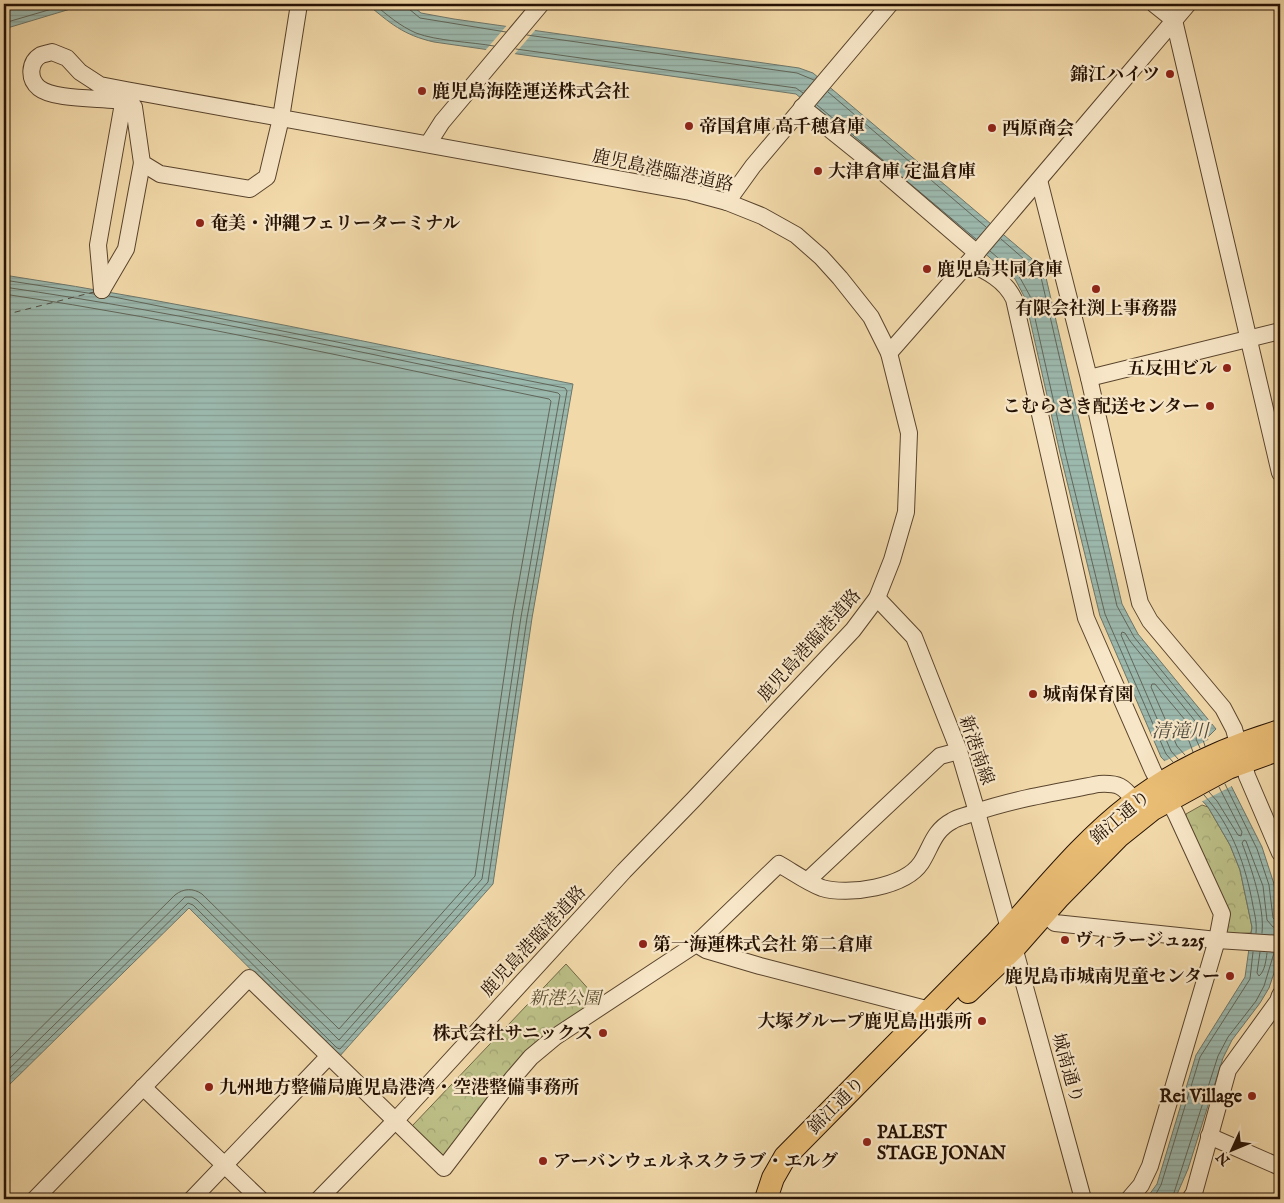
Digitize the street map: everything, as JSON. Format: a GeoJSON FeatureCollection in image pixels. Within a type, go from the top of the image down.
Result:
{"type":"FeatureCollection","features":[{"type":"Feature","properties":{"kind":"highway","name":"錦江通り"},"geometry":{"type":"LineString","coordinates":[[773,1178],[795,1167],[894,1066],[1012,938],[1099,831],[1136,800],[1167,791],[1280,730]]}},
{"type":"Feature","properties":{"kind":"highway","name":"錦江通り"},"geometry":{"type":"LineString","coordinates":[[1233,757],[1280,749]]}},
{"type":"Feature","properties":{"kind":"highway","name":"錦江通り"},"geometry":{"type":"LineString","coordinates":[[773,1178],[785,1157],[930,1010],[1012,938],[1044,914],[1118,836],[1153,809],[1167,791]]}},
{"type":"Feature","properties":{"kind":"highway"},"geometry":{"type":"LineString","coordinates":[[766,1199],[773,1178]]}},
{"type":"Feature","properties":{"kind":"street"},"geometry":{"type":"LineString","coordinates":[[142,163],[160,174],[250,189],[267,176],[281,118],[299,4]]}},
{"type":"Feature","properties":{"kind":"street"},"geometry":{"type":"LineString","coordinates":[[428,144],[442,122],[541,4]]}},
{"type":"Feature","properties":{"kind":"street"},"geometry":{"type":"LineString","coordinates":[[727,202],[753,166],[890,4]]}},
{"type":"Feature","properties":{"kind":"street"},"geometry":{"type":"LineString","coordinates":[[1154,4],[1174,20],[1280,473]]}},
{"type":"Feature","properties":{"kind":"street"},"geometry":{"type":"LineString","coordinates":[[889,352],[973,258],[1188,4]]}},
{"type":"Feature","properties":{"kind":"street"},"geometry":{"type":"LineString","coordinates":[[124,95],[57,95],[39,88],[31,77],[32,66],[40,56],[52,52],[67,58],[80,72],[124,95],[134,107],[142,163],[126,249],[102,290],[98,245],[124,95]]}},
{"type":"Feature","properties":{"kind":"street","name":"鹿児島港臨港道路"},"geometry":{"type":"LineString","coordinates":[[124,95],[281,118],[690,192],[727,202],[762,216],[796,235],[821,257],[871,317],[889,352],[909,434],[906,512],[892,560],[877,598],[853,630],[624,871],[395,1121],[319,1199]]}},
{"type":"Feature","properties":{"kind":"street"},"geometry":{"type":"LineString","coordinates":[[802,108],[884,173],[973,258],[1009,289],[1014,299],[1086,618],[1222,914],[1217,940],[1150,1166],[1141,1185],[1129,1199]]}},
{"type":"Feature","properties":{"kind":"street"},"geometry":{"type":"LineString","coordinates":[[1039,180],[1089,378],[1140,603],[1150,621],[1223,708],[1234,729],[1233,757],[1247,776],[1280,853]]}},
{"type":"Feature","properties":{"kind":"street"},"geometry":{"type":"LineString","coordinates":[[1089,378],[1280,331]]}},
{"type":"Feature","properties":{"kind":"street","name":"新港南線"},"geometry":{"type":"LineString","coordinates":[[877,598],[914,637],[958,750],[1012,938]]}},
{"type":"Feature","properties":{"kind":"street"},"geometry":{"type":"LineString","coordinates":[[808,880],[940,756],[958,750]]}},
{"type":"Feature","properties":{"kind":"street"},"geometry":{"type":"LineString","coordinates":[[38,1198],[249,978],[444,1168],[531,1057],[555,1037],[696,944],[779,864],[821,887],[840,892],[888,885],[914,871],[943,827],[951,821],[977,812],[999,805],[1099,784],[1115,783],[1125,789],[1136,800]]}},
{"type":"Feature","properties":{"kind":"street"},"geometry":{"type":"LineString","coordinates":[[1044,914],[1055,923],[1217,940],[1280,944]]}},
{"type":"Feature","properties":{"kind":"street","name":"城南通り"},"geometry":{"type":"LineString","coordinates":[[1012,938],[1084,1199]]}},
{"type":"Feature","properties":{"kind":"street"},"geometry":{"type":"LineString","coordinates":[[696,944],[706,950],[760,966],[930,1010]]}},
{"type":"Feature","properties":{"kind":"street"},"geometry":{"type":"LineString","coordinates":[[1190,1199],[1194,1193],[1228,1070],[1278,1001],[1280,995]]}},
{"type":"Feature","properties":{"kind":"street"},"geometry":{"type":"LineString","coordinates":[[192,1199],[328,1057]]}},
{"type":"Feature","properties":{"kind":"street"},"geometry":{"type":"LineString","coordinates":[[143,1087],[260,1199]]}},
{"type":"Feature","properties":{"kind":"street"},"geometry":{"type":"LineString","coordinates":[[1209,1136],[1280,1167]]}},
{"type":"Feature","properties":{"kind":"green space"},"geometry":{"type":"Polygon","coordinates":[[[1202,805],[1208,807],[1230,845],[1240,870],[1252,927],[1251,933],[1229,934],[1226,931],[1186,818],[1186,814],[1202,805]]]}},
{"type":"Feature","properties":{"kind":"green space","name":"新港公園"},"geometry":{"type":"Polygon","coordinates":[[[566,964],[601,1003],[542,1039],[506,1073],[447,1155],[443,1155],[412,1126],[566,964]]]}},
{"type":"Feature","properties":{"kind":"water"},"geometry":{"type":"Polygon","coordinates":[[[4,4],[87,4],[4,29],[4,4]]]}},
{"type":"Feature","properties":{"kind":"water","name":"清滝川"},"geometry":{"type":"Polygon","coordinates":[[[367,4],[410,4],[421,13],[454,19],[799,68],[813,73],[1044,269],[1122,604],[1138,634],[1216,729],[1207,738],[1262,847],[1274,884],[1279,926],[1279,951],[1276,967],[1269,988],[1232,1040],[1223,1058],[1188,1169],[1175,1199],[1146,1199],[1157,1184],[1196,1055],[1245,977],[1252,927],[1240,870],[1230,845],[1208,807],[1161,757],[1100,616],[1060,453],[1025,298],[1015,279],[796,94],[434,42],[405,32],[390,23],[367,4]]]}},
{"type":"Feature","properties":{"kind":"water"},"geometry":{"type":"Polygon","coordinates":[[[4,275],[218,312],[573,384],[532,618],[493,884],[339,1057],[189,908],[6,1088],[4,1086],[4,275]]]}},
{"type":"Feature","properties":{"kind":"pier"},"geometry":{"type":"Polygon","coordinates":[[[508,24],[537,28],[513,56],[484,52],[508,24]]]}},
{"type":"Feature","properties":{"kind":"pier"},"geometry":{"type":"Polygon","coordinates":[[[1210,739],[1234,785],[1201,802],[1202,805],[1163,762],[1210,739]]]}},
{"type":"Feature","properties":{"kind":"ferry route"},"geometry":{"type":"LineString","coordinates":[[4,315],[94,292]]}},
{"type":"Feature","properties":{"kind":"place","name":"錦江ハイツ"},"geometry":{"type":"Point","coordinates":[1170,74]}},
{"type":"Feature","properties":{"kind":"place","name":"鹿児島海陸運送株式会社"},"geometry":{"type":"Point","coordinates":[422,91]}},
{"type":"Feature","properties":{"kind":"place","name":"帝国倉庫 高千穂倉庫"},"geometry":{"type":"Point","coordinates":[689,126]}},
{"type":"Feature","properties":{"kind":"place","name":"西原商会"},"geometry":{"type":"Point","coordinates":[992,128]}},
{"type":"Feature","properties":{"kind":"place","name":"大津倉庫 定温倉庫"},"geometry":{"type":"Point","coordinates":[818,171]}},
{"type":"Feature","properties":{"kind":"place","name":"奄美・沖縄フェリーターミナル"},"geometry":{"type":"Point","coordinates":[200,223]}},
{"type":"Feature","properties":{"kind":"place","name":"鹿児島共同倉庫"},"geometry":{"type":"Point","coordinates":[927,269]}},
{"type":"Feature","properties":{"kind":"place","name":"有限会社渕上事務器"},"geometry":{"type":"Point","coordinates":[1096,289]}},
{"type":"Feature","properties":{"kind":"place","name":"五反田ビル"},"geometry":{"type":"Point","coordinates":[1227,368]}},
{"type":"Feature","properties":{"kind":"place","name":"こむらさき配送センター"},"geometry":{"type":"Point","coordinates":[1210,406]}},
{"type":"Feature","properties":{"kind":"place","name":"城南保育園"},"geometry":{"type":"Point","coordinates":[1033,694]}},
{"type":"Feature","properties":{"kind":"place","name":"ヴィラージュ225"},"geometry":{"type":"Point","coordinates":[1065,940]}},
{"type":"Feature","properties":{"kind":"place","name":"第一海運株式会社 第二倉庫"},"geometry":{"type":"Point","coordinates":[643,944]}},
{"type":"Feature","properties":{"kind":"place","name":"鹿児島市城南児童センター"},"geometry":{"type":"Point","coordinates":[1230,976]}},
{"type":"Feature","properties":{"kind":"place","name":"大塚グループ鹿児島出張所"},"geometry":{"type":"Point","coordinates":[982,1021]}},
{"type":"Feature","properties":{"kind":"place","name":"株式会社サニックス"},"geometry":{"type":"Point","coordinates":[603,1033]}},
{"type":"Feature","properties":{"kind":"place","name":"九州地方整備局鹿児島港湾・空港整備事務所"},"geometry":{"type":"Point","coordinates":[209,1087]}},
{"type":"Feature","properties":{"kind":"place","name":"Rei Village"},"geometry":{"type":"Point","coordinates":[1252,1096]}},
{"type":"Feature","properties":{"kind":"place","name":"PALEST STAGE JONAN"},"geometry":{"type":"Point","coordinates":[867,1142]}},
{"type":"Feature","properties":{"kind":"place","name":"アーバンウェルネスクラブ・エルグ"},"geometry":{"type":"Point","coordinates":[543,1161]}}]}
